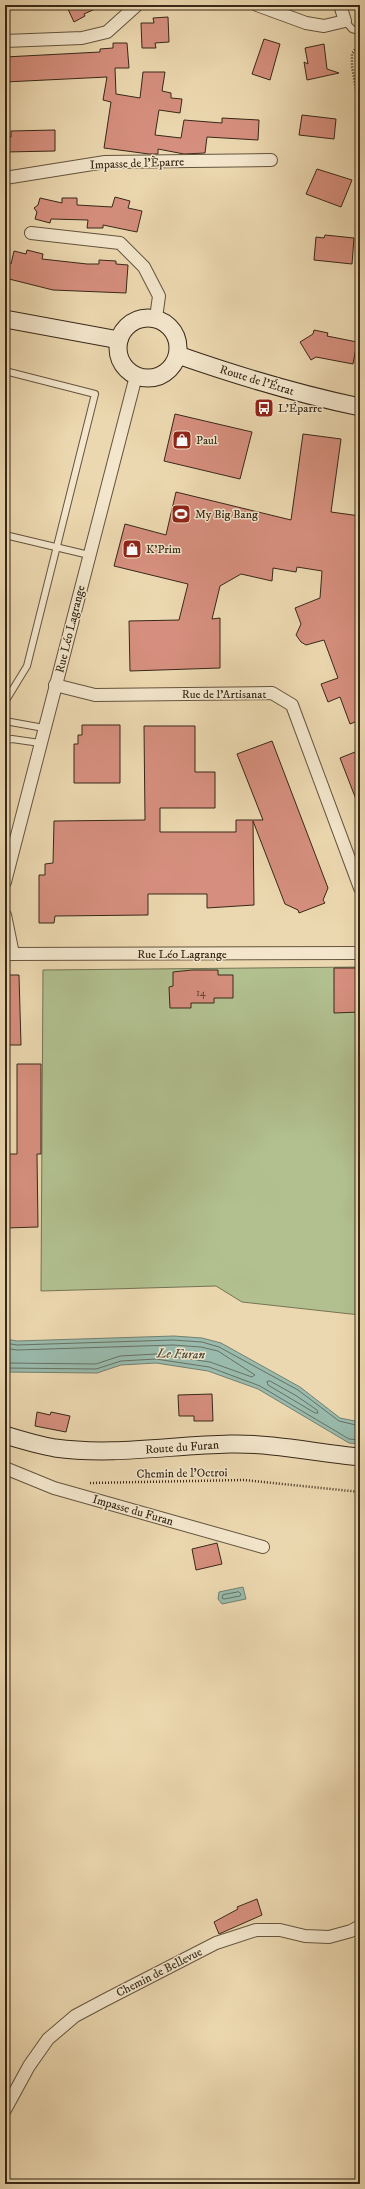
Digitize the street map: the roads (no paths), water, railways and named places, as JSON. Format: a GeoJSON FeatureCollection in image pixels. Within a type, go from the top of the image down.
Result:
{"type":"FeatureCollection","features":[{"type":"Feature","properties":{"kind":"main road"},"geometry":{"type":"LineString","coordinates":[[146,317],[156,318],[164,322],[176,336],[179,345],[178,355],[171,367],[160,376],[151,378],[136,376],[125,367],[120,359],[119,340],[129,324],[146,317]]}},
{"type":"Feature","properties":{"kind":"main road"},"geometry":{"type":"LineString","coordinates":[[5,319],[119,340]]}},
{"type":"Feature","properties":{"kind":"main road","name":"Route de l'Étrat"},"geometry":{"type":"LineString","coordinates":[[178,355],[246,379],[308,396],[360,407]]}},
{"type":"Feature","properties":{"kind":"main road","name":"Route du Furan"},"geometry":{"type":"LineString","coordinates":[[5,1435],[55,1448],[86,1450],[130,1450],[230,1444],[256,1445],[360,1457]]}},
{"type":"Feature","properties":{"kind":"street"},"geometry":{"type":"LineString","coordinates":[[5,41],[82,38],[107,32],[138,5]]}},
{"type":"Feature","properties":{"kind":"street"},"geometry":{"type":"LineString","coordinates":[[257,5],[306,23],[324,26],[344,21],[340,5]]}},
{"type":"Feature","properties":{"kind":"street","name":"Impasse de l'Èparre"},"geometry":{"type":"LineString","coordinates":[[5,178],[105,162],[271,160]]}},
{"type":"Feature","properties":{"kind":"street"},"geometry":{"type":"LineString","coordinates":[[32,234],[120,243],[144,267],[159,296],[156,318]]}},
{"type":"Feature","properties":{"kind":"street","name":"Rue Léo Lagrange"},"geometry":{"type":"LineString","coordinates":[[5,882],[8,859],[44,728],[136,376]]}},
{"type":"Feature","properties":{"kind":"street","name":"Rue de l'Artisanat"},"geometry":{"type":"LineString","coordinates":[[55,685],[95,695],[272,693],[292,705],[360,888]]}},
{"type":"Feature","properties":{"kind":"street"},"geometry":{"type":"LineString","coordinates":[[5,915],[9,954]]}},
{"type":"Feature","properties":{"kind":"street","name":"Rue Léo Lagrange"},"geometry":{"type":"LineString","coordinates":[[9,954],[360,953]]}},
{"type":"Feature","properties":{"kind":"street","name":"Impasse du Furan"},"geometry":{"type":"LineString","coordinates":[[5,1468],[54,1488],[263,1547]]}},
{"type":"Feature","properties":{"kind":"street","name":"Chemin de Bellevue"},"geometry":{"type":"LineString","coordinates":[[5,2110],[29,2066],[48,2040],[75,2016],[216,1943],[256,1930],[280,1930],[305,1936],[329,1937],[351,1931],[360,1926]]}},
{"type":"Feature","properties":{"kind":"lane"},"geometry":{"type":"LineString","coordinates":[[344,21],[352,29],[360,32]]}},
{"type":"Feature","properties":{"kind":"lane"},"geometry":{"type":"LineString","coordinates":[[5,371],[95,394],[27,666],[5,702]]}},
{"type":"Feature","properties":{"kind":"lane"},"geometry":{"type":"LineString","coordinates":[[5,535],[89,555]]}},
{"type":"Feature","properties":{"kind":"lane"},"geometry":{"type":"LineString","coordinates":[[5,721],[44,728]]}},
{"type":"Feature","properties":{"kind":"lane"},"geometry":{"type":"LineString","coordinates":[[5,741],[12,740],[40,743]]}},
{"type":"Feature","properties":{"kind":"water","name":"Le Furan"},"geometry":{"type":"Polygon","coordinates":[[[174,1336],[202,1338],[221,1343],[300,1387],[340,1418],[360,1422],[360,1444],[349,1443],[258,1389],[208,1371],[156,1363],[121,1365],[97,1373],[5,1372],[5,1339],[17,1341],[174,1336]]]}},
{"type":"Feature","properties":{"kind":"water"},"geometry":{"type":"Polygon","coordinates":[[[243,1587],[246,1599],[222,1604],[218,1599],[219,1592],[243,1587]]]}},
{"type":"Feature","properties":{"kind":"place","name":"L'Éparre"},"geometry":{"type":"Point","coordinates":[264,408]}},
{"type":"Feature","properties":{"kind":"place","name":"Paul"},"geometry":{"type":"Point","coordinates":[182,440]}},
{"type":"Feature","properties":{"kind":"place","name":"My Big Bang"},"geometry":{"type":"Point","coordinates":[181,514]}},
{"type":"Feature","properties":{"kind":"place","name":"K'Prim"},"geometry":{"type":"Point","coordinates":[132,549]}}]}
